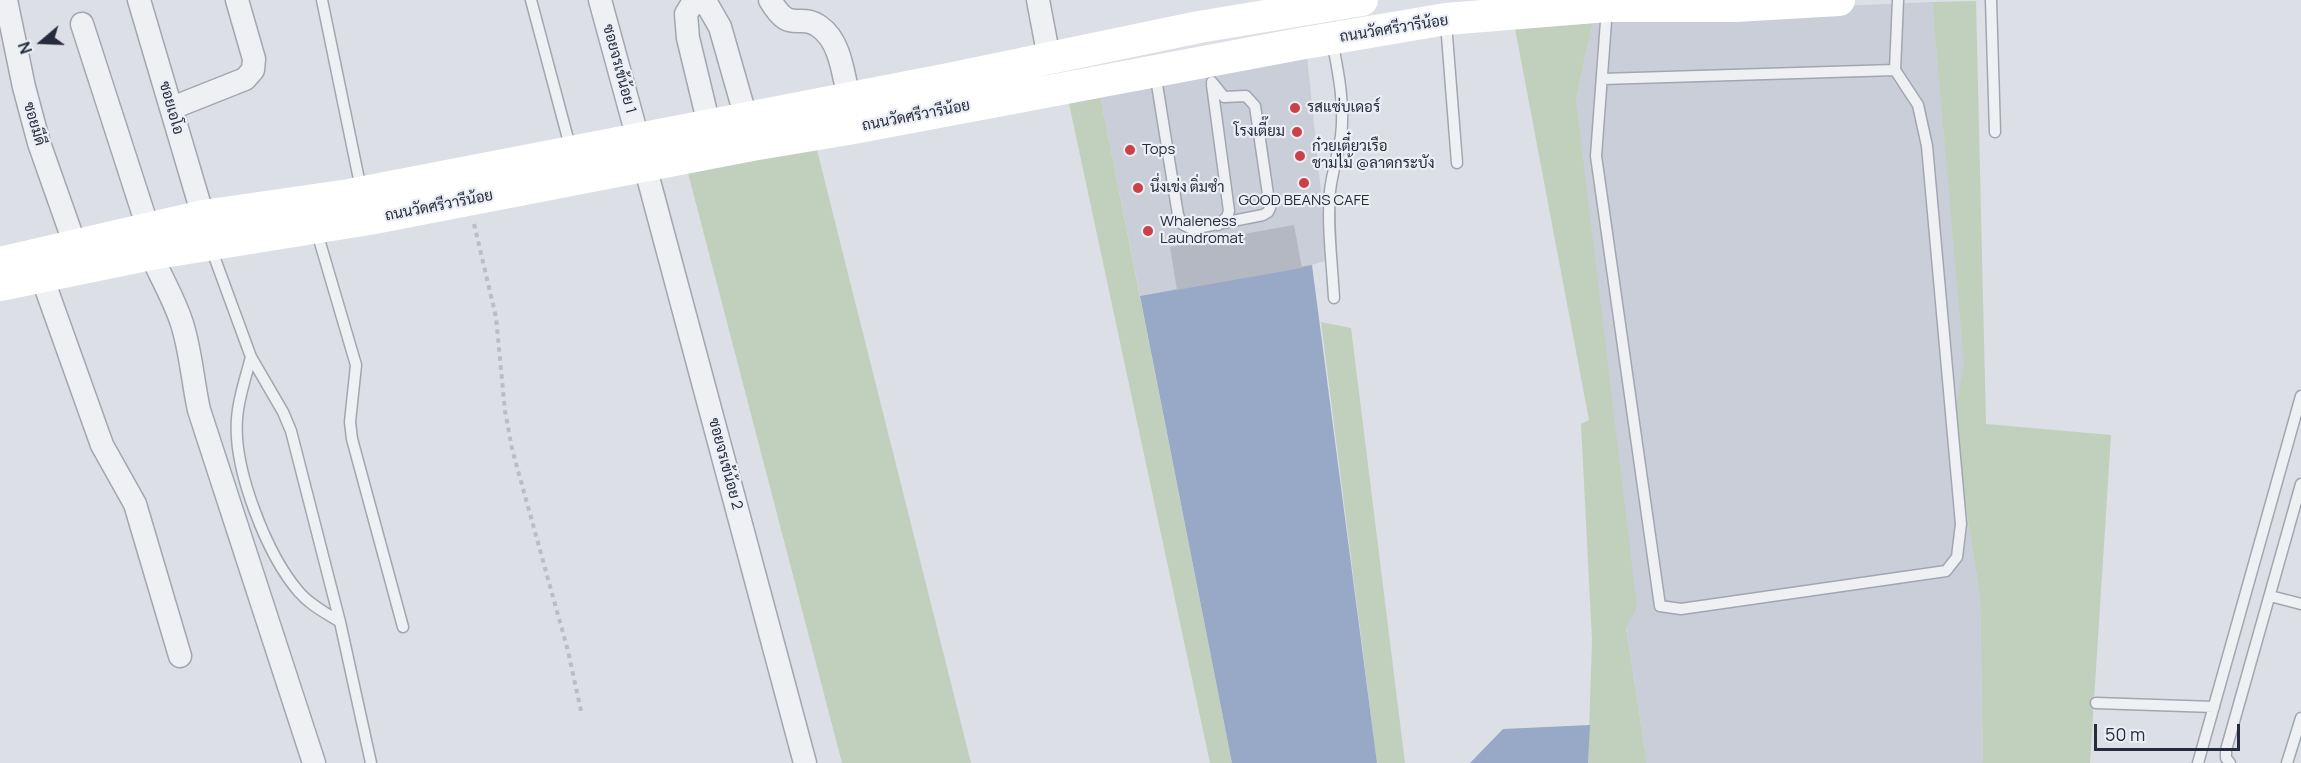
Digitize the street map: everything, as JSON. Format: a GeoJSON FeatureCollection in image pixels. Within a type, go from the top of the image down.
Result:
{"type":"FeatureCollection","features":[{"type":"Feature","properties":{"kind":"main road","name":"ถนนวัดศรีวารีน้อย"},"geometry":{"type":"LineString","coordinates":[[206,231],[316,229],[468,200],[642,152],[709,126],[1199,27],[1275,7],[1362,0]]}},
{"type":"Feature","properties":{"kind":"main road","name":"ถนนวัดศรีวารีน้อย"},"geometry":{"type":"LineString","coordinates":[[0,263],[75,245],[149,241],[206,231],[362,192],[571,152],[642,152],[1155,72],[1210,71],[1272,49],[1446,19],[1607,6],[1735,6],[1839,0]]}},
{"type":"Feature","properties":{"kind":"main road"},"geometry":{"type":"LineString","coordinates":[[1272,49],[1275,7]]}},
{"type":"Feature","properties":{"kind":"main road","name":"ถนนวัดศรีวารีน้อย"},"geometry":{"type":"LineString","coordinates":[[0,285],[42,277],[149,241]]}},
{"type":"Feature","properties":{"kind":"street","name":"ซอยมีดี"},"geometry":{"type":"LineString","coordinates":[[6,0],[24,87],[39,143],[75,245]]}},
{"type":"Feature","properties":{"kind":"street","name":"ซอยเอโอ"},"geometry":{"type":"LineString","coordinates":[[139,0],[206,231]]}},
{"type":"Feature","properties":{"kind":"street"},"geometry":{"type":"LineString","coordinates":[[172,108],[245,79],[253,70],[254,59],[237,0]]}},
{"type":"Feature","properties":{"kind":"street","name":"ซอยจรเข้น้อย 1"},"geometry":{"type":"LineString","coordinates":[[600,0],[642,152]]}},
{"type":"Feature","properties":{"kind":"street"},"geometry":{"type":"LineString","coordinates":[[709,126],[688,38],[686,14],[694,0],[708,6],[720,27],[746,118]]}},
{"type":"Feature","properties":{"kind":"street"},"geometry":{"type":"LineString","coordinates":[[770,0],[778,15],[788,21],[819,26],[832,40],[849,98]]}},
{"type":"Feature","properties":{"kind":"street"},"geometry":{"type":"LineString","coordinates":[[1038,0],[1049,58]]}},
{"type":"Feature","properties":{"kind":"street"},"geometry":{"type":"LineString","coordinates":[[82,24],[149,241],[183,325],[199,410],[314,763]]}},
{"type":"Feature","properties":{"kind":"street","name":"ซอยจรเข้น้อย 2"},"geometry":{"type":"LineString","coordinates":[[642,152],[805,763]]}},
{"type":"Feature","properties":{"kind":"street"},"geometry":{"type":"LineString","coordinates":[[42,277],[102,445],[135,504],[180,656]]}},
{"type":"Feature","properties":{"kind":"lane"},"geometry":{"type":"LineString","coordinates":[[322,0],[362,192]]}},
{"type":"Feature","properties":{"kind":"lane"},"geometry":{"type":"LineString","coordinates":[[531,0],[571,152]]}},
{"type":"Feature","properties":{"kind":"lane"},"geometry":{"type":"LineString","coordinates":[[1607,6],[1596,156],[1660,606],[1681,609],[1946,571],[1957,557],[1961,524],[1927,146],[1918,105],[1895,70],[1898,0]]}},
{"type":"Feature","properties":{"kind":"lane"},"geometry":{"type":"LineString","coordinates":[[1991,0],[1995,132]]}},
{"type":"Feature","properties":{"kind":"lane"},"geometry":{"type":"LineString","coordinates":[[1446,19],[1457,164]]}},
{"type":"Feature","properties":{"kind":"lane"},"geometry":{"type":"LineString","coordinates":[[1331,39],[1340,78],[1342,106],[1341,134],[1330,188],[1329,218],[1334,298]]}},
{"type":"Feature","properties":{"kind":"lane"},"geometry":{"type":"LineString","coordinates":[[1602,79],[1895,70]]}},
{"type":"Feature","properties":{"kind":"lane"},"geometry":{"type":"LineString","coordinates":[[1210,71],[1229,211],[1227,217],[1218,225]]}},
{"type":"Feature","properties":{"kind":"lane"},"geometry":{"type":"LineString","coordinates":[[1155,72],[1178,216],[1182,224],[1192,229],[1263,215],[1270,208],[1255,106],[1246,96],[1224,97],[1210,71]]}},
{"type":"Feature","properties":{"kind":"lane"},"geometry":{"type":"LineString","coordinates":[[316,229],[356,365],[350,422],[352,439],[403,627]]}},
{"type":"Feature","properties":{"kind":"lane"},"geometry":{"type":"LineString","coordinates":[[206,231],[251,357],[291,430],[340,622],[371,763]]}},
{"type":"Feature","properties":{"kind":"lane"},"geometry":{"type":"LineString","coordinates":[[251,357],[237,417],[237,442],[241,472],[274,555],[300,593],[317,608],[340,622]]}},
{"type":"Feature","properties":{"kind":"lane"},"geometry":{"type":"LineString","coordinates":[[2198,763],[2301,396]]}},
{"type":"Feature","properties":{"kind":"lane"},"geometry":{"type":"LineString","coordinates":[[2230,763],[2226,758],[2226,750],[2298,508],[2301,484]]}},
{"type":"Feature","properties":{"kind":"lane"},"geometry":{"type":"LineString","coordinates":[[2270,596],[2301,604]]}},
{"type":"Feature","properties":{"kind":"lane"},"geometry":{"type":"LineString","coordinates":[[2096,703],[2214,707]]}},
{"type":"Feature","properties":{"kind":"lane"},"geometry":{"type":"LineString","coordinates":[[2287,763],[2301,718]]}},
{"type":"Feature","properties":{"kind":"path"},"geometry":{"type":"LineString","coordinates":[[468,200],[496,317],[512,449],[568,651],[581,711]]}},
{"type":"Feature","properties":{"kind":"shaded area"},"geometry":{"type":"Polygon","coordinates":[[[1932,2],[1965,364],[1955,409],[1966,508],[1980,598],[1983,763],[1647,763],[1626,627],[1576,99],[1594,17],[1932,2]]]}},
{"type":"Feature","properties":{"kind":"shaded area"},"geometry":{"type":"Polygon","coordinates":[[[1307,56],[1328,260],[1302,268],[1140,296],[1100,95],[1307,56]]]}},
{"type":"Feature","properties":{"kind":"green space"},"geometry":{"type":"Polygon","coordinates":[[[1976,1],[1986,424],[2111,435],[2090,763],[1983,763],[1980,598],[1966,508],[1955,409],[1964,364],[1932,2],[1976,1]]]}},
{"type":"Feature","properties":{"kind":"green space"},"geometry":{"type":"Polygon","coordinates":[[[1594,17],[1576,99],[1637,607],[1626,628],[1647,763],[1588,763],[1592,640],[1581,424],[1589,420],[1514,23],[1594,17]]]}},
{"type":"Feature","properties":{"kind":"green space"},"geometry":{"type":"Polygon","coordinates":[[[1100,95],[1232,763],[1210,763],[1068,99],[1100,95]]]}},
{"type":"Feature","properties":{"kind":"green space"},"geometry":{"type":"Polygon","coordinates":[[[816,146],[971,763],[842,763],[688,173],[816,146]]]}},
{"type":"Feature","properties":{"kind":"green space"},"geometry":{"type":"Polygon","coordinates":[[[1321,322],[1351,328],[1405,763],[1377,763],[1321,322]]]}},
{"type":"Feature","properties":{"kind":"water"},"geometry":{"type":"Polygon","coordinates":[[[1312,265],[1377,763],[1232,763],[1140,296],[1312,265]]]}},
{"type":"Feature","properties":{"kind":"water"},"geometry":{"type":"Polygon","coordinates":[[[1590,725],[1588,763],[1470,763],[1503,729],[1590,725]]]}},
{"type":"Feature","properties":{"kind":"building"},"geometry":{"type":"Polygon","coordinates":[[[1294,225],[1302,268],[1177,290],[1170,247],[1294,225]]]}},
{"type":"Feature","properties":{"kind":"place","name":"รสแซ่บเดอร์"},"geometry":{"type":"Point","coordinates":[1295,108]}},
{"type":"Feature","properties":{"kind":"place","name":"โรงเตี๊ยม"},"geometry":{"type":"Point","coordinates":[1297,132]}},
{"type":"Feature","properties":{"kind":"place","name":"Tops"},"geometry":{"type":"Point","coordinates":[1130,150]}},
{"type":"Feature","properties":{"kind":"place","name":"ก๋วยเตี๋ยวเรือ ชามไม้ @ลาดกระบัง"},"geometry":{"type":"Point","coordinates":[1300,156]}},
{"type":"Feature","properties":{"kind":"place","name":"GOOD BEANS CAFE"},"geometry":{"type":"Point","coordinates":[1304,183]}},
{"type":"Feature","properties":{"kind":"place","name":"นึ่งเข่ง ติ่มซำ"},"geometry":{"type":"Point","coordinates":[1138,188]}},
{"type":"Feature","properties":{"kind":"place","name":"Whaleness Laundromat"},"geometry":{"type":"Point","coordinates":[1148,231]}}]}
